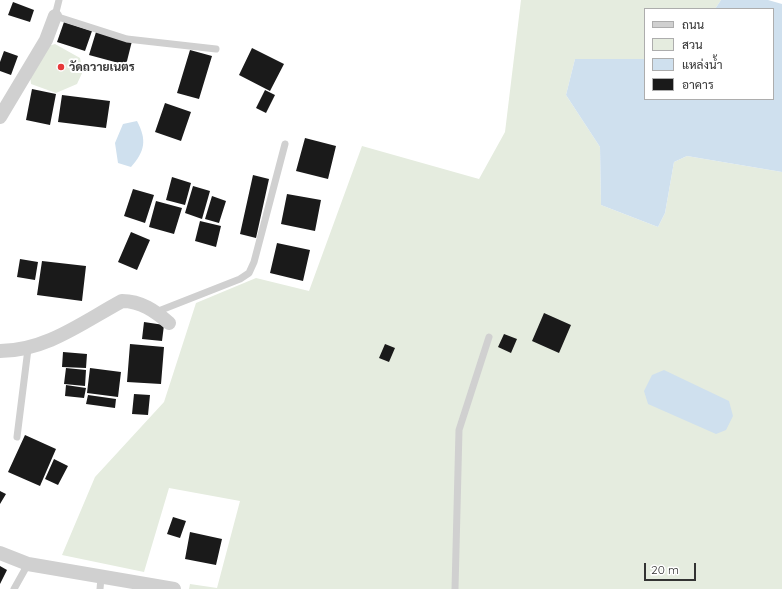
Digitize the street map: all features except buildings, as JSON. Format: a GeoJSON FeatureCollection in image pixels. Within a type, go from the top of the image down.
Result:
{"type":"FeatureCollection","features":[{"type":"Feature","properties":{"kind":"street"},"geometry":{"type":"LineString","coordinates":[[0,117],[46,40],[55,16]]}},
{"type":"Feature","properties":{"kind":"street"},"geometry":{"type":"LineString","coordinates":[[0,351],[28,349],[56,338],[122,300],[133,301],[156,312],[169,323]]}},
{"type":"Feature","properties":{"kind":"street"},"geometry":{"type":"LineString","coordinates":[[0,553],[28,564],[101,583],[174,589]]}},
{"type":"Feature","properties":{"kind":"lane"},"geometry":{"type":"LineString","coordinates":[[59,0],[55,16],[128,39],[216,49]]}},
{"type":"Feature","properties":{"kind":"lane"},"geometry":{"type":"LineString","coordinates":[[156,312],[240,279],[248,273],[254,262],[285,144]]}},
{"type":"Feature","properties":{"kind":"lane"},"geometry":{"type":"LineString","coordinates":[[455,589],[459,430],[489,337]]}},
{"type":"Feature","properties":{"kind":"lane"},"geometry":{"type":"LineString","coordinates":[[17,437],[28,349]]}},
{"type":"Feature","properties":{"kind":"lane"},"geometry":{"type":"LineString","coordinates":[[14,589],[28,564]]}},
{"type":"Feature","properties":{"kind":"green space"},"geometry":{"type":"Polygon","coordinates":[[[521,0],[721,0],[716,8],[644,8],[644,59],[575,59],[566,95],[600,147],[601,205],[658,227],[665,213],[674,162],[687,156],[782,172],[782,589],[189,589],[190,584],[217,588],[240,501],[169,488],[144,572],[62,555],[95,477],[164,402],[196,303],[256,278],[309,291],[362,146],[479,179],[505,132],[521,0]]]}},
{"type":"Feature","properties":{"kind":"green space"},"geometry":{"type":"Polygon","coordinates":[[[55,44],[80,58],[83,71],[77,84],[56,93],[31,84],[30,75],[48,46],[55,44]]]}},
{"type":"Feature","properties":{"kind":"water"},"geometry":{"type":"Polygon","coordinates":[[[721,0],[768,0],[782,4],[782,172],[687,156],[674,162],[665,213],[658,227],[601,205],[600,147],[566,95],[575,59],[644,59],[644,100],[774,100],[774,8],[716,8],[721,0]]]}},
{"type":"Feature","properties":{"kind":"water"},"geometry":{"type":"Polygon","coordinates":[[[137,121],[142,134],[143,145],[139,156],[131,167],[118,163],[115,143],[123,124],[137,121]]]}},
{"type":"Feature","properties":{"kind":"water"},"geometry":{"type":"Polygon","coordinates":[[[664,370],[729,401],[733,416],[726,430],[716,434],[648,404],[644,391],[652,375],[664,370]]]}},
{"type":"Feature","properties":{"kind":"place","name":"วัดถวายเนตร"},"geometry":{"type":"Point","coordinates":[61,67]}}]}
